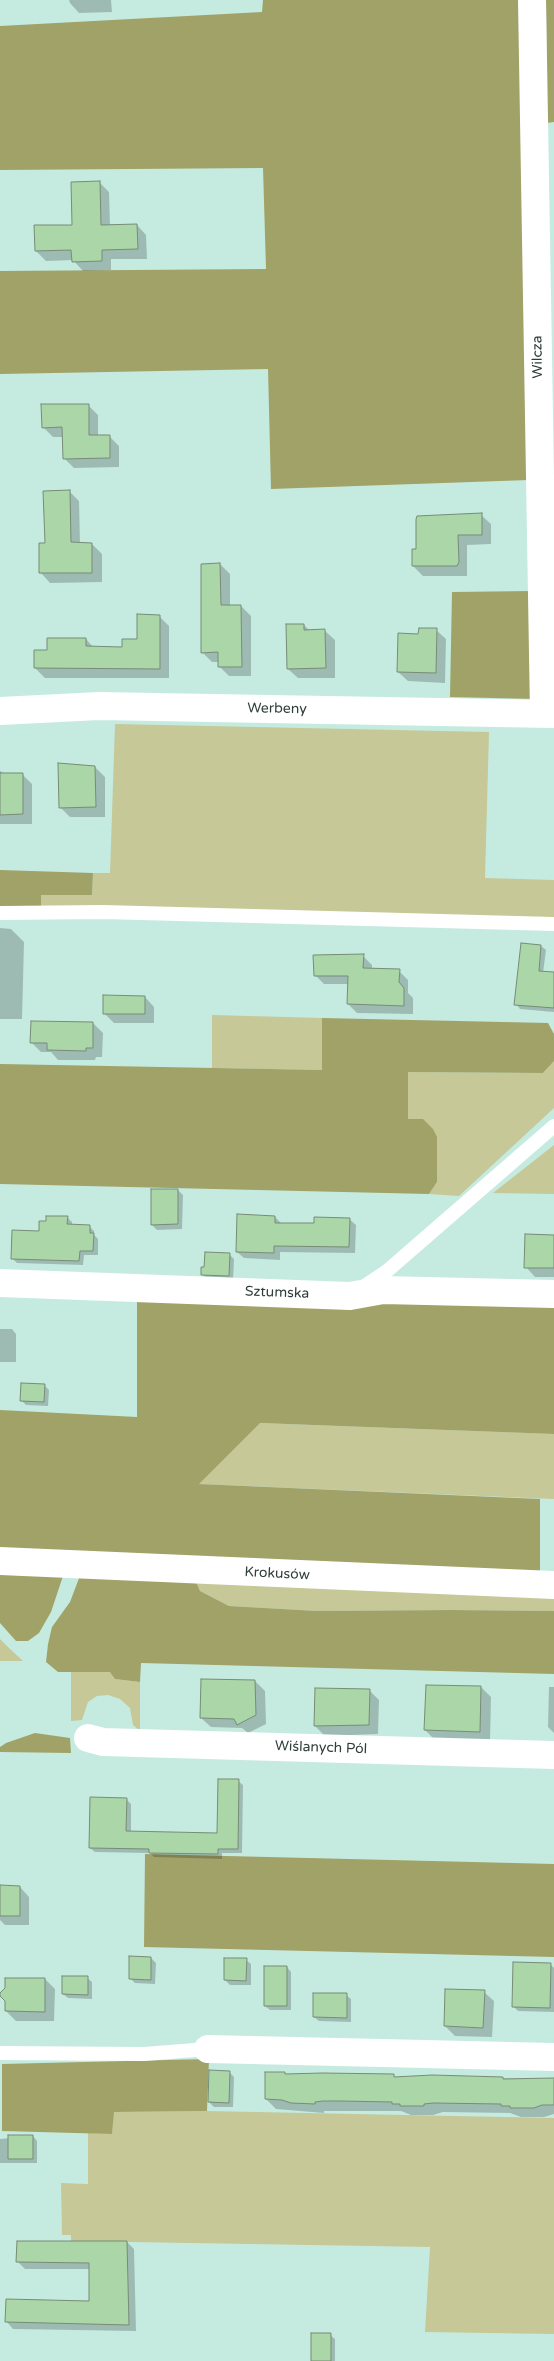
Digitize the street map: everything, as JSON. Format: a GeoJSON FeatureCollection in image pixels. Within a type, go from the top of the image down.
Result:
{"type":"FeatureCollection","features":[{"type":"Feature","properties":{"kind":"street","name":"Wilcza"},"geometry":{"type":"LineString","coordinates":[[532,0],[549,714]]}},
{"type":"Feature","properties":{"kind":"street","name":"Werbeny"},"geometry":{"type":"LineString","coordinates":[[0,711],[99,706],[549,714]]}},
{"type":"Feature","properties":{"kind":"street","name":"Sztumska"},"geometry":{"type":"LineString","coordinates":[[0,1283],[350,1296],[383,1290],[554,1294]]}},
{"type":"Feature","properties":{"kind":"street","name":"Krokusów"},"geometry":{"type":"LineString","coordinates":[[0,1562],[554,1585]]}},
{"type":"Feature","properties":{"kind":"street","name":"Wiślanych Pól"},"geometry":{"type":"LineString","coordinates":[[88,1738],[103,1742],[554,1755]]}},
{"type":"Feature","properties":{"kind":"street"},"geometry":{"type":"LineString","coordinates":[[208,2048],[554,2056]]}},
{"type":"Feature","properties":{"kind":"lane"},"geometry":{"type":"LineString","coordinates":[[0,913],[103,912],[554,924]]}},
{"type":"Feature","properties":{"kind":"lane"},"geometry":{"type":"LineString","coordinates":[[350,1296],[387,1271],[554,1126]]}},
{"type":"Feature","properties":{"kind":"lane"},"geometry":{"type":"LineString","coordinates":[[0,2053],[144,2054],[208,2048]]}},
{"type":"Feature","properties":{"kind":"green space"},"geometry":{"type":"Polygon","coordinates":[[[263,0],[520,0],[529,480],[271,489],[268,369],[0,374],[0,271],[266,269],[263,168],[0,170],[0,26],[262,12],[263,0]]]}},
{"type":"Feature","properties":{"kind":"green space"},"geometry":{"type":"Polygon","coordinates":[[[546,0],[554,0],[554,122],[547,123],[546,0]]]}},
{"type":"Feature","properties":{"kind":"green space"},"geometry":{"type":"Polygon","coordinates":[[[533,591],[537,699],[450,697],[452,592],[533,591]]]}},
{"type":"Feature","properties":{"kind":"green space"},"geometry":{"type":"Polygon","coordinates":[[[115,724],[489,732],[485,878],[554,880],[554,918],[41,908],[40,895],[92,895],[93,873],[110,873],[115,724]]]}},
{"type":"Feature","properties":{"kind":"green space"},"geometry":{"type":"Polygon","coordinates":[[[0,870],[93,873],[92,895],[41,895],[41,908],[0,907],[0,870]]]}},
{"type":"Feature","properties":{"kind":"green space"},"geometry":{"type":"Polygon","coordinates":[[[212,1015],[322,1018],[322,1070],[212,1068],[212,1015]]]}},
{"type":"Feature","properties":{"kind":"green space"},"geometry":{"type":"Polygon","coordinates":[[[322,1018],[548,1023],[554,1034],[554,1061],[543,1073],[408,1072],[408,1119],[423,1119],[433,1129],[437,1137],[437,1182],[429,1194],[0,1184],[0,1064],[322,1070],[322,1018]]]}},
{"type":"Feature","properties":{"kind":"green space"},"geometry":{"type":"Polygon","coordinates":[[[554,1061],[554,1108],[459,1196],[429,1194],[437,1182],[408,1119],[408,1072],[543,1073],[554,1061]]]}},
{"type":"Feature","properties":{"kind":"green space"},"geometry":{"type":"Polygon","coordinates":[[[554,1145],[554,1194],[493,1193],[554,1145]]]}},
{"type":"Feature","properties":{"kind":"green space"},"geometry":{"type":"Polygon","coordinates":[[[390,1298],[554,1303],[554,1434],[260,1423],[199,1484],[540,1499],[540,1572],[0,1554],[0,1410],[137,1417],[137,1301],[390,1298]]]}},
{"type":"Feature","properties":{"kind":"green space"},"geometry":{"type":"Polygon","coordinates":[[[259,1423],[554,1434],[554,1499],[198,1484],[259,1423]]]}},
{"type":"Feature","properties":{"kind":"green space"},"geometry":{"type":"Polygon","coordinates":[[[0,1571],[64,1573],[51,1612],[39,1633],[28,1641],[16,1641],[0,1623],[0,1571]]]}},
{"type":"Feature","properties":{"kind":"green space"},"geometry":{"type":"Polygon","coordinates":[[[81,1573],[194,1577],[200,1591],[229,1606],[317,1611],[554,1611],[554,1674],[141,1663],[140,1682],[115,1679],[110,1672],[58,1672],[46,1662],[48,1644],[52,1627],[70,1602],[81,1573]]]}},
{"type":"Feature","properties":{"kind":"green space"},"geometry":{"type":"Polygon","coordinates":[[[194,1577],[554,1591],[554,1611],[317,1611],[229,1606],[200,1591],[194,1577]]]}},
{"type":"Feature","properties":{"kind":"green space"},"geometry":{"type":"Polygon","coordinates":[[[0,1639],[9,1648],[23,1661],[0,1661],[0,1639]]]}},
{"type":"Feature","properties":{"kind":"green space"},"geometry":{"type":"Polygon","coordinates":[[[71,1671],[111,1672],[115,1679],[140,1682],[140,1731],[133,1725],[130,1708],[120,1699],[108,1695],[97,1696],[88,1702],[82,1720],[71,1721],[71,1671]]]}},
{"type":"Feature","properties":{"kind":"green space"},"geometry":{"type":"Polygon","coordinates":[[[35,1733],[70,1738],[71,1753],[0,1752],[0,1747],[6,1743],[35,1733]]]}},
{"type":"Feature","properties":{"kind":"green space"},"geometry":{"type":"Polygon","coordinates":[[[145,1854],[554,1864],[554,1957],[144,1947],[145,1854]]]}},
{"type":"Feature","properties":{"kind":"green space"},"geometry":{"type":"Polygon","coordinates":[[[209,2059],[207,2111],[114,2112],[112,2134],[2,2131],[2,2064],[209,2059]]]}},
{"type":"Feature","properties":{"kind":"green space"},"geometry":{"type":"Polygon","coordinates":[[[207,2111],[554,2118],[554,2334],[425,2332],[430,2247],[71,2241],[71,2235],[62,2235],[61,2183],[88,2184],[88,2133],[112,2134],[113,2112],[207,2111]]]}},
{"type":"Feature","properties":{"kind":"building"},"geometry":{"type":"Polygon","coordinates":[[[100,181],[101,225],[137,224],[138,249],[102,250],[102,261],[72,262],[71,250],[35,251],[34,225],[72,225],[71,182],[100,181]]]}},
{"type":"Feature","properties":{"kind":"building"},"geometry":{"type":"Polygon","coordinates":[[[41,404],[89,404],[89,435],[110,435],[110,458],[63,459],[62,427],[42,428],[41,404]]]}},
{"type":"Feature","properties":{"kind":"building"},"geometry":{"type":"Polygon","coordinates":[[[70,490],[71,542],[92,543],[92,573],[39,573],[39,543],[45,543],[43,491],[70,490]]]}},
{"type":"Feature","properties":{"kind":"building"},"geometry":{"type":"Polygon","coordinates":[[[482,513],[482,535],[458,535],[459,562],[457,566],[412,566],[412,549],[416,549],[417,516],[482,513]]]}},
{"type":"Feature","properties":{"kind":"building"},"geometry":{"type":"Polygon","coordinates":[[[220,563],[221,605],[241,605],[242,667],[218,667],[218,652],[201,653],[201,564],[220,563]]]}},
{"type":"Feature","properties":{"kind":"building"},"geometry":{"type":"Polygon","coordinates":[[[137,614],[160,615],[160,669],[34,668],[34,650],[47,650],[47,638],[86,638],[86,646],[122,647],[122,639],[137,639],[137,614]]]}},
{"type":"Feature","properties":{"kind":"building"},"geometry":{"type":"Polygon","coordinates":[[[286,624],[304,624],[304,630],[325,629],[326,668],[287,669],[286,624]]]}},
{"type":"Feature","properties":{"kind":"building"},"geometry":{"type":"Polygon","coordinates":[[[419,628],[437,628],[436,673],[397,672],[398,633],[418,634],[419,628]]]}},
{"type":"Feature","properties":{"kind":"building"},"geometry":{"type":"Polygon","coordinates":[[[58,763],[95,766],[96,807],[59,808],[58,763]]]}},
{"type":"Feature","properties":{"kind":"building"},"geometry":{"type":"Polygon","coordinates":[[[0,773],[23,773],[23,814],[0,815],[0,773]]]}},
{"type":"Feature","properties":{"kind":"building"},"geometry":{"type":"Polygon","coordinates":[[[521,943],[541,945],[539,971],[554,972],[554,1008],[514,1005],[521,943]]]}},
{"type":"Feature","properties":{"kind":"building"},"geometry":{"type":"Polygon","coordinates":[[[364,954],[363,968],[400,969],[399,982],[404,988],[404,1006],[347,1004],[348,976],[314,976],[313,955],[364,954]]]}},
{"type":"Feature","properties":{"kind":"building"},"geometry":{"type":"Polygon","coordinates":[[[103,995],[145,996],[145,1014],[103,1014],[103,995]]]}},
{"type":"Feature","properties":{"kind":"building"},"geometry":{"type":"Polygon","coordinates":[[[31,1021],[93,1022],[93,1048],[86,1048],[86,1051],[47,1050],[47,1043],[30,1043],[31,1021]]]}},
{"type":"Feature","properties":{"kind":"building"},"geometry":{"type":"Polygon","coordinates":[[[151,1189],[178,1189],[178,1224],[151,1225],[151,1189]]]}},
{"type":"Feature","properties":{"kind":"building"},"geometry":{"type":"Polygon","coordinates":[[[237,1214],[275,1216],[275,1223],[314,1223],[314,1217],[350,1218],[349,1247],[274,1246],[274,1253],[236,1252],[237,1214]]]}},
{"type":"Feature","properties":{"kind":"building"},"geometry":{"type":"Polygon","coordinates":[[[46,1216],[68,1216],[67,1224],[90,1225],[90,1233],[94,1233],[93,1251],[80,1251],[79,1261],[11,1259],[12,1230],[39,1231],[39,1221],[46,1221],[46,1216]]]}},
{"type":"Feature","properties":{"kind":"building"},"geometry":{"type":"Polygon","coordinates":[[[525,1234],[554,1235],[554,1268],[524,1268],[525,1234]]]}},
{"type":"Feature","properties":{"kind":"building"},"geometry":{"type":"Polygon","coordinates":[[[205,1252],[230,1253],[229,1276],[201,1275],[201,1267],[204,1267],[205,1252]]]}},
{"type":"Feature","properties":{"kind":"building"},"geometry":{"type":"Polygon","coordinates":[[[21,1383],[45,1384],[44,1402],[20,1401],[21,1383]]]}},
{"type":"Feature","properties":{"kind":"building"},"geometry":{"type":"Polygon","coordinates":[[[201,1679],[255,1680],[256,1715],[237,1725],[234,1719],[200,1718],[201,1679]]]}},
{"type":"Feature","properties":{"kind":"building"},"geometry":{"type":"Polygon","coordinates":[[[426,1685],[481,1686],[480,1732],[424,1730],[426,1685]]]}},
{"type":"Feature","properties":{"kind":"building"},"geometry":{"type":"Polygon","coordinates":[[[315,1688],[370,1689],[369,1725],[314,1726],[315,1688]]]}},
{"type":"Feature","properties":{"kind":"building"},"geometry":{"type":"Polygon","coordinates":[[[218,1779],[239,1779],[238,1849],[218,1849],[218,1854],[149,1853],[149,1849],[89,1848],[90,1797],[127,1798],[126,1831],[217,1833],[218,1779]]]}},
{"type":"Feature","properties":{"kind":"building"},"geometry":{"type":"Polygon","coordinates":[[[0,1885],[20,1886],[20,1916],[0,1916],[0,1885]]]}},
{"type":"Feature","properties":{"kind":"building"},"geometry":{"type":"Polygon","coordinates":[[[129,1956],[151,1957],[151,1980],[129,1979],[129,1956]]]}},
{"type":"Feature","properties":{"kind":"building"},"geometry":{"type":"Polygon","coordinates":[[[224,1958],[247,1958],[246,1981],[224,1980],[224,1958]]]}},
{"type":"Feature","properties":{"kind":"building"},"geometry":{"type":"Polygon","coordinates":[[[513,1962],[551,1963],[550,2008],[512,2007],[513,1962]]]}},
{"type":"Feature","properties":{"kind":"building"},"geometry":{"type":"Polygon","coordinates":[[[264,1966],[287,1966],[287,2006],[264,2006],[264,1966]]]}},
{"type":"Feature","properties":{"kind":"building"},"geometry":{"type":"Polygon","coordinates":[[[62,1976],[88,1976],[88,1995],[62,1994],[62,1976]]]}},
{"type":"Feature","properties":{"kind":"building"},"geometry":{"type":"Polygon","coordinates":[[[5,1978],[45,1978],[45,2012],[5,2011],[5,2001],[0,1996],[0,1993],[5,1988],[5,1978]]]}},
{"type":"Feature","properties":{"kind":"building"},"geometry":{"type":"Polygon","coordinates":[[[445,1989],[485,1990],[483,2028],[444,2026],[445,1989]]]}},
{"type":"Feature","properties":{"kind":"building"},"geometry":{"type":"Polygon","coordinates":[[[313,1993],[347,1993],[347,2018],[313,2017],[313,1993]]]}},
{"type":"Feature","properties":{"kind":"building"},"geometry":{"type":"Polygon","coordinates":[[[209,2070],[230,2071],[229,2103],[208,2102],[209,2070]]]}},
{"type":"Feature","properties":{"kind":"building"},"geometry":{"type":"Polygon","coordinates":[[[265,2072],[285,2072],[285,2074],[394,2074],[394,2077],[432,2075],[503,2077],[503,2079],[554,2078],[554,2105],[542,2105],[534,2108],[510,2108],[510,2106],[501,2106],[501,2104],[433,2103],[424,2104],[424,2106],[400,2106],[400,2104],[392,2104],[392,2102],[323,2101],[315,2102],[315,2104],[291,2103],[282,2100],[265,2099],[265,2072]]]}},
{"type":"Feature","properties":{"kind":"building"},"geometry":{"type":"Polygon","coordinates":[[[8,2135],[33,2135],[33,2159],[8,2159],[8,2135]]]}},
{"type":"Feature","properties":{"kind":"building"},"geometry":{"type":"Polygon","coordinates":[[[17,2241],[127,2241],[129,2325],[5,2322],[6,2299],[89,2301],[89,2263],[16,2262],[17,2241]]]}},
{"type":"Feature","properties":{"kind":"building"},"geometry":{"type":"Polygon","coordinates":[[[311,2333],[331,2333],[331,2361],[311,2361],[311,2333]]]}}]}
